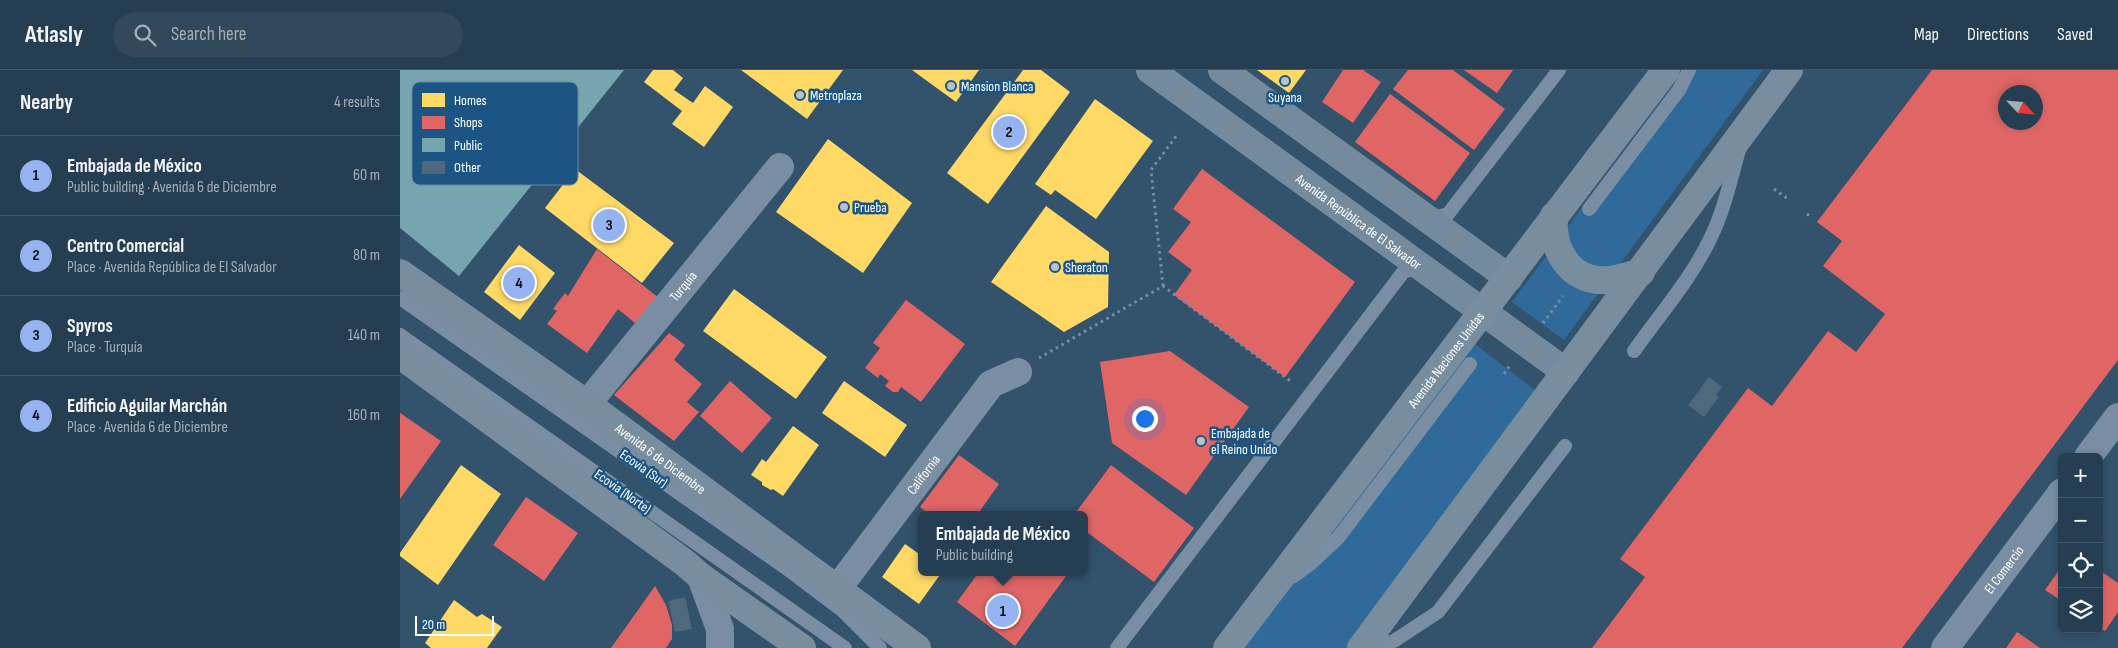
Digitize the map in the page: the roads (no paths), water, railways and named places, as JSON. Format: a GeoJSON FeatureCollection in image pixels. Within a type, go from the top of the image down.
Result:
{"type":"FeatureCollection","features":[{"type":"Feature","properties":{"kind":"main road","name":"Avenida Naciones Unidas"},"geometry":{"type":"LineString","coordinates":[[1227,648],[1666,70]]}},
{"type":"Feature","properties":{"kind":"main road"},"geometry":{"type":"LineString","coordinates":[[1361,648],[1789,70]]}},
{"type":"Feature","properties":{"kind":"main road"},"geometry":{"type":"LineString","coordinates":[[1554,216],[1553,228],[1559,252],[1572,269],[1594,280],[1609,281],[1641,272]]}},
{"type":"Feature","properties":{"kind":"main road","name":"Avenida 6 de Diciembre"},"geometry":{"type":"LineString","coordinates":[[400,273],[586,404],[917,648]]}},
{"type":"Feature","properties":{"kind":"main road"},"geometry":{"type":"LineString","coordinates":[[400,355],[685,563],[701,577],[802,648]]}},
{"type":"Feature","properties":{"kind":"street","name":"Avenida República de El Salvador"},"geometry":{"type":"LineString","coordinates":[[1150,70],[1566,372]]}},
{"type":"Feature","properties":{"kind":"street"},"geometry":{"type":"LineString","coordinates":[[1222,70],[1509,278]]}},
{"type":"Feature","properties":{"kind":"street","name":"Turquía"},"geometry":{"type":"LineString","coordinates":[[586,404],[780,167]]}},
{"type":"Feature","properties":{"kind":"street","name":"California"},"geometry":{"type":"LineString","coordinates":[[838,588],[991,384],[1025,367]]}},
{"type":"Feature","properties":{"kind":"street"},"geometry":{"type":"LineString","coordinates":[[2091,453],[2118,417]]}},
{"type":"Feature","properties":{"kind":"street","name":"El Comercio"},"geometry":{"type":"LineString","coordinates":[[1945,648],[2058,497]]}},
{"type":"Feature","properties":{"kind":"street"},"geometry":{"type":"LineString","coordinates":[[701,577],[720,629],[720,648]]}},
{"type":"Feature","properties":{"kind":"lane"},"geometry":{"type":"LineString","coordinates":[[1429,220],[1448,214],[1559,70]]}},
{"type":"Feature","properties":{"kind":"lane"},"geometry":{"type":"LineString","coordinates":[[1589,209],[1679,90],[1689,70]]}},
{"type":"Feature","properties":{"kind":"lane"},"geometry":{"type":"LineString","coordinates":[[1634,351],[1696,264],[1711,237],[1725,199],[1745,128]]}},
{"type":"Feature","properties":{"kind":"lane"},"geometry":{"type":"LineString","coordinates":[[1117,648],[1404,271],[1423,268]]}},
{"type":"Feature","properties":{"kind":"lane","name":"Ecovia (Sur)"},"geometry":{"type":"LineString","coordinates":[[400,298],[786,568],[844,611],[880,648]]}},
{"type":"Feature","properties":{"kind":"lane","name":"Ecovia (Norte)"},"geometry":{"type":"LineString","coordinates":[[400,335],[846,648]]}},
{"type":"Feature","properties":{"kind":"lane"},"geometry":{"type":"LineString","coordinates":[[1270,593],[1310,564],[1338,538],[1470,364]]}},
{"type":"Feature","properties":{"kind":"lane"},"geometry":{"type":"LineString","coordinates":[[1361,648],[1394,641],[1438,612],[1564,446]]}},
{"type":"Feature","properties":{"kind":"place","name":"Suyana"},"geometry":{"type":"Point","coordinates":[1285,81]}},
{"type":"Feature","properties":{"kind":"place","name":"Mansion Blanca"},"geometry":{"type":"Point","coordinates":[951,86]}},
{"type":"Feature","properties":{"kind":"place","name":"Metroplaza"},"geometry":{"type":"Point","coordinates":[800,95]}},
{"type":"Feature","properties":{"kind":"place","name":"Centro Comercial"},"geometry":{"type":"Point","coordinates":[1009,132]}},
{"type":"Feature","properties":{"kind":"place","name":"Prueba"},"geometry":{"type":"Point","coordinates":[844,207]}},
{"type":"Feature","properties":{"kind":"place","name":"Spyros"},"geometry":{"type":"Point","coordinates":[609,225]}},
{"type":"Feature","properties":{"kind":"place","name":"Sheraton"},"geometry":{"type":"Point","coordinates":[1055,267]}},
{"type":"Feature","properties":{"kind":"place","name":"Edificio Aguilar Marchán"},"geometry":{"type":"Point","coordinates":[519,283]}},
{"type":"Feature","properties":{"kind":"place","name":"Embajada de el Reino Unido"},"geometry":{"type":"Point","coordinates":[1201,441]}},
{"type":"Feature","properties":{"kind":"place","name":"Embajada de México"},"geometry":{"type":"Point","coordinates":[1003,611]}}]}
